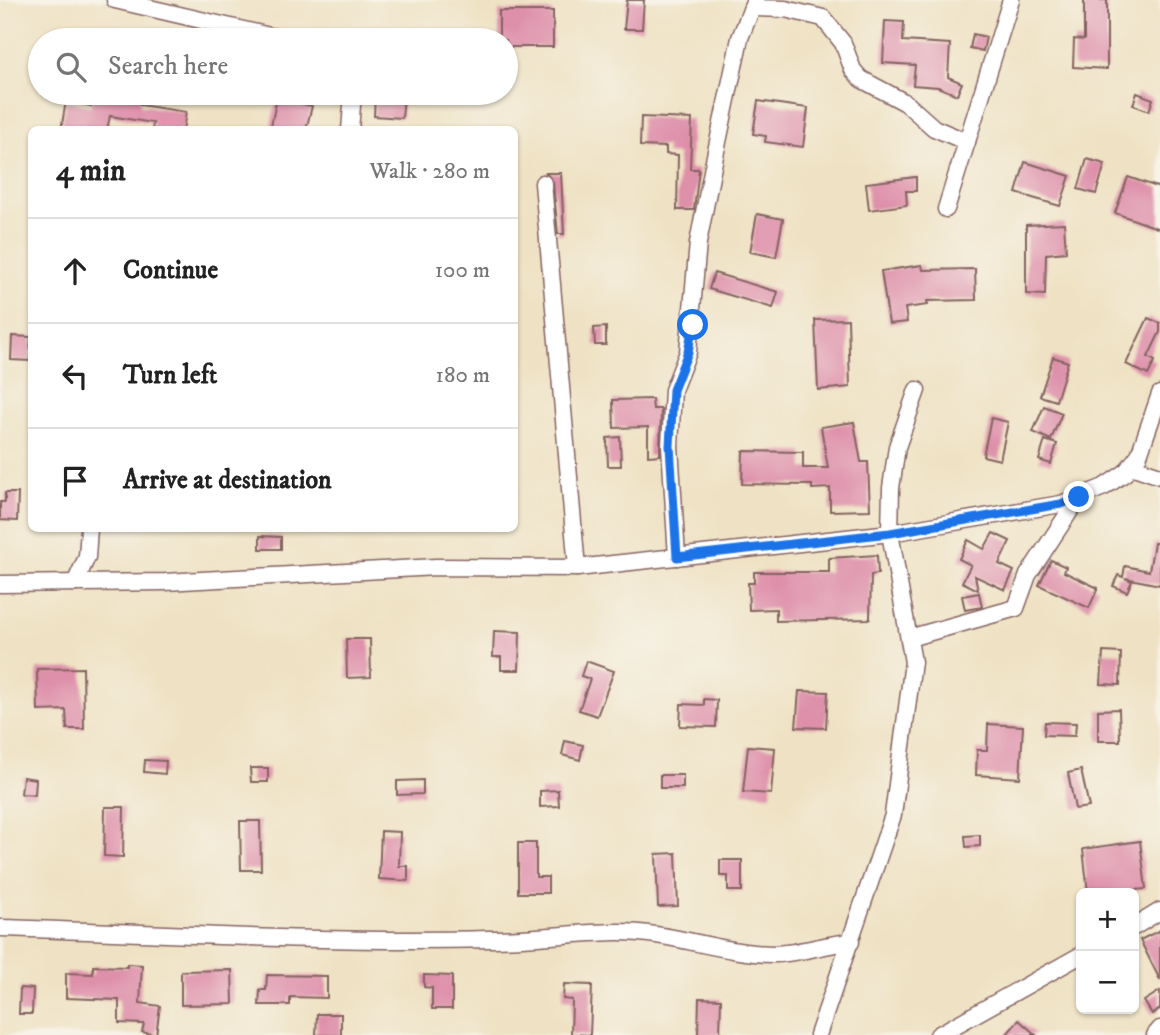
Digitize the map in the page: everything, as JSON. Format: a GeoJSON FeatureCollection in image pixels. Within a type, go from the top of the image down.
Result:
{"type":"FeatureCollection","features":[{"type":"Feature","properties":{"kind":"street"},"geometry":{"type":"LineString","coordinates":[[115,0],[235,28]]}},
{"type":"Feature","properties":{"kind":"street"},"geometry":{"type":"LineString","coordinates":[[946,209],[1011,0]]}},
{"type":"Feature","properties":{"kind":"street"},"geometry":{"type":"LineString","coordinates":[[677,557],[670,446],[673,390],[688,352],[698,243],[715,156],[740,38],[754,4],[823,18],[843,43],[853,70],[861,79],[896,96],[934,128],[967,142]]}},
{"type":"Feature","properties":{"kind":"street"},"geometry":{"type":"LineString","coordinates":[[351,126],[352,105]]}},
{"type":"Feature","properties":{"kind":"street"},"geometry":{"type":"LineString","coordinates":[[543,183],[577,568]]}},
{"type":"Feature","properties":{"kind":"street"},"geometry":{"type":"LineString","coordinates":[[818,1035],[893,816],[913,662],[890,533],[891,488],[897,447],[917,390]]}},
{"type":"Feature","properties":{"kind":"street"},"geometry":{"type":"LineString","coordinates":[[0,584],[165,582],[436,567],[577,568],[890,533],[1061,504],[1104,487],[1131,466],[1139,455],[1160,394]]}},
{"type":"Feature","properties":{"kind":"street"},"geometry":{"type":"LineString","coordinates":[[1131,466],[1160,476]]}},
{"type":"Feature","properties":{"kind":"street"},"geometry":{"type":"LineString","coordinates":[[909,638],[1016,608],[1028,575],[1079,497]]}},
{"type":"Feature","properties":{"kind":"street"},"geometry":{"type":"LineString","coordinates":[[75,583],[88,557],[89,532]]}},
{"type":"Feature","properties":{"kind":"street"},"geometry":{"type":"LineString","coordinates":[[1139,924],[1160,911]]}},
{"type":"Feature","properties":{"kind":"street"},"geometry":{"type":"LineString","coordinates":[[0,928],[350,940],[489,940],[643,932],[704,946],[771,954],[800,952],[829,944],[850,942]]}},
{"type":"Feature","properties":{"kind":"street"},"geometry":{"type":"LineString","coordinates":[[938,1035],[1076,958]]}},
{"type":"Feature","properties":{"kind":"street"},"geometry":{"type":"LineString","coordinates":[[1155,1035],[1160,1029]]}},
{"type":"Feature","properties":{"kind":"building"},"geometry":{"type":"Polygon","coordinates":[[[627,0],[644,0],[642,29],[624,29],[627,0]]]}},
{"type":"Feature","properties":{"kind":"building"},"geometry":{"type":"Polygon","coordinates":[[[1084,0],[1107,0],[1107,69],[1073,67],[1074,39],[1084,40],[1084,0]]]}},
{"type":"Feature","properties":{"kind":"building"},"geometry":{"type":"Polygon","coordinates":[[[499,11],[553,11],[553,47],[518,47],[518,28],[499,28],[499,11]]]}},
{"type":"Feature","properties":{"kind":"building"},"geometry":{"type":"Polygon","coordinates":[[[885,21],[904,22],[903,41],[950,44],[948,77],[962,83],[957,95],[938,87],[913,85],[915,65],[883,63],[885,21]]]}},
{"type":"Feature","properties":{"kind":"building"},"geometry":{"type":"Polygon","coordinates":[[[973,34],[986,37],[983,51],[970,48],[973,34]]]}},
{"type":"Feature","properties":{"kind":"building"},"geometry":{"type":"Polygon","coordinates":[[[1137,93],[1153,99],[1149,111],[1133,105],[1137,93]]]}},
{"type":"Feature","properties":{"kind":"building"},"geometry":{"type":"Polygon","coordinates":[[[758,101],[808,108],[803,147],[765,142],[766,136],[753,134],[758,101]]]}},
{"type":"Feature","properties":{"kind":"building"},"geometry":{"type":"Polygon","coordinates":[[[65,105],[140,105],[186,112],[184,126],[153,126],[153,123],[110,116],[108,126],[62,126],[65,105]]]}},
{"type":"Feature","properties":{"kind":"building"},"geometry":{"type":"Polygon","coordinates":[[[275,105],[312,106],[307,126],[271,126],[275,105]]]}},
{"type":"Feature","properties":{"kind":"building"},"geometry":{"type":"Polygon","coordinates":[[[374,105],[403,105],[402,118],[374,116],[374,105]]]}},
{"type":"Feature","properties":{"kind":"building"},"geometry":{"type":"Polygon","coordinates":[[[641,117],[692,119],[690,169],[699,169],[694,210],[677,210],[678,155],[666,154],[666,147],[640,146],[641,117]]]}},
{"type":"Feature","properties":{"kind":"building"},"geometry":{"type":"Polygon","coordinates":[[[1087,159],[1105,164],[1096,194],[1078,189],[1087,159]]]}},
{"type":"Feature","properties":{"kind":"building"},"geometry":{"type":"Polygon","coordinates":[[[1025,162],[1070,176],[1060,206],[1016,193],[1025,162]]]}},
{"type":"Feature","properties":{"kind":"building"},"geometry":{"type":"Polygon","coordinates":[[[546,173],[561,173],[564,234],[558,234],[553,182],[546,173]]]}},
{"type":"Feature","properties":{"kind":"building"},"geometry":{"type":"Polygon","coordinates":[[[916,177],[916,191],[906,191],[907,205],[869,210],[866,183],[916,177]]]}},
{"type":"Feature","properties":{"kind":"building"},"geometry":{"type":"Polygon","coordinates":[[[1128,177],[1160,188],[1160,229],[1115,213],[1128,177]]]}},
{"type":"Feature","properties":{"kind":"building"},"geometry":{"type":"Polygon","coordinates":[[[757,214],[783,219],[776,257],[750,252],[757,214]]]}},
{"type":"Feature","properties":{"kind":"building"},"geometry":{"type":"Polygon","coordinates":[[[1064,223],[1066,252],[1046,254],[1045,295],[1026,294],[1026,225],[1064,223]]]}},
{"type":"Feature","properties":{"kind":"building"},"geometry":{"type":"Polygon","coordinates":[[[922,265],[923,270],[975,269],[976,300],[927,301],[928,305],[905,308],[907,322],[889,324],[881,271],[922,265]]]}},
{"type":"Feature","properties":{"kind":"building"},"geometry":{"type":"Polygon","coordinates":[[[714,273],[778,292],[773,308],[709,289],[714,273]]]}},
{"type":"Feature","properties":{"kind":"building"},"geometry":{"type":"Polygon","coordinates":[[[1148,318],[1160,323],[1160,332],[1148,357],[1155,361],[1148,375],[1126,364],[1148,318]]]}},
{"type":"Feature","properties":{"kind":"building"},"geometry":{"type":"Polygon","coordinates":[[[848,319],[850,387],[818,390],[815,320],[848,319]]]}},
{"type":"Feature","properties":{"kind":"building"},"geometry":{"type":"Polygon","coordinates":[[[606,327],[606,345],[595,345],[594,328],[606,327]]]}},
{"type":"Feature","properties":{"kind":"building"},"geometry":{"type":"Polygon","coordinates":[[[12,336],[28,337],[28,361],[11,360],[12,336]]]}},
{"type":"Feature","properties":{"kind":"building"},"geometry":{"type":"Polygon","coordinates":[[[1053,357],[1068,362],[1056,401],[1040,396],[1053,357]]]}},
{"type":"Feature","properties":{"kind":"building"},"geometry":{"type":"Polygon","coordinates":[[[652,399],[653,409],[661,409],[660,455],[648,456],[648,427],[614,428],[613,400],[652,399]]]}},
{"type":"Feature","properties":{"kind":"building"},"geometry":{"type":"Polygon","coordinates":[[[1044,406],[1062,413],[1051,440],[1033,432],[1044,406]]]}},
{"type":"Feature","properties":{"kind":"building"},"geometry":{"type":"Polygon","coordinates":[[[991,418],[1008,422],[1000,460],[983,456],[991,418]]]}},
{"type":"Feature","properties":{"kind":"building"},"geometry":{"type":"Polygon","coordinates":[[[854,422],[861,462],[868,462],[870,510],[830,511],[830,488],[812,489],[812,485],[742,484],[743,451],[803,452],[803,468],[828,468],[821,427],[854,422]]]}},
{"type":"Feature","properties":{"kind":"building"},"geometry":{"type":"Polygon","coordinates":[[[620,437],[621,466],[608,466],[607,438],[620,437]]]}},
{"type":"Feature","properties":{"kind":"building"},"geometry":{"type":"Polygon","coordinates":[[[1045,440],[1057,444],[1051,464],[1039,460],[1045,440]]]}},
{"type":"Feature","properties":{"kind":"building"},"geometry":{"type":"Polygon","coordinates":[[[5,493],[18,493],[17,521],[0,520],[0,502],[5,502],[5,493]]]}},
{"type":"Feature","properties":{"kind":"building"},"geometry":{"type":"Polygon","coordinates":[[[993,533],[1010,541],[999,564],[1014,571],[1005,590],[975,576],[978,590],[962,582],[971,565],[959,559],[968,540],[984,549],[993,533]]]}},
{"type":"Feature","properties":{"kind":"building"},"geometry":{"type":"Polygon","coordinates":[[[260,536],[281,537],[281,549],[260,549],[260,536]]]}},
{"type":"Feature","properties":{"kind":"building"},"geometry":{"type":"Polygon","coordinates":[[[1154,543],[1160,543],[1160,585],[1125,578],[1132,581],[1127,592],[1113,586],[1118,575],[1123,577],[1125,566],[1149,571],[1154,543]]]}},
{"type":"Feature","properties":{"kind":"building"},"geometry":{"type":"Polygon","coordinates":[[[877,555],[878,574],[871,575],[870,619],[776,621],[776,609],[749,610],[748,583],[754,583],[754,572],[829,572],[829,558],[877,555]]]}},
{"type":"Feature","properties":{"kind":"building"},"geometry":{"type":"Polygon","coordinates":[[[1051,560],[1066,567],[1064,572],[1098,588],[1089,608],[1039,585],[1051,560]]]}},
{"type":"Feature","properties":{"kind":"building"},"geometry":{"type":"Polygon","coordinates":[[[979,593],[982,607],[965,610],[962,596],[979,593]]]}},
{"type":"Feature","properties":{"kind":"building"},"geometry":{"type":"Polygon","coordinates":[[[494,631],[520,632],[519,670],[501,670],[501,657],[493,657],[494,631]]]}},
{"type":"Feature","properties":{"kind":"building"},"geometry":{"type":"Polygon","coordinates":[[[346,639],[370,639],[371,677],[347,678],[346,639]]]}},
{"type":"Feature","properties":{"kind":"building"},"geometry":{"type":"Polygon","coordinates":[[[1103,652],[1121,653],[1120,685],[1101,684],[1103,652]]]}},
{"type":"Feature","properties":{"kind":"building"},"geometry":{"type":"Polygon","coordinates":[[[586,661],[614,671],[597,716],[579,710],[590,679],[581,676],[586,661]]]}},
{"type":"Feature","properties":{"kind":"building"},"geometry":{"type":"Polygon","coordinates":[[[83,668],[84,729],[67,729],[66,710],[38,711],[37,669],[83,668]]]}},
{"type":"Feature","properties":{"kind":"building"},"geometry":{"type":"Polygon","coordinates":[[[799,691],[828,692],[826,728],[796,727],[799,691]]]}},
{"type":"Feature","properties":{"kind":"building"},"geometry":{"type":"Polygon","coordinates":[[[704,699],[717,700],[716,727],[680,726],[681,704],[704,705],[704,699]]]}},
{"type":"Feature","properties":{"kind":"building"},"geometry":{"type":"Polygon","coordinates":[[[1119,709],[1120,741],[1098,741],[1098,710],[1119,709]]]}},
{"type":"Feature","properties":{"kind":"building"},"geometry":{"type":"Polygon","coordinates":[[[1045,722],[1076,723],[1075,736],[1044,735],[1045,722]]]}},
{"type":"Feature","properties":{"kind":"building"},"geometry":{"type":"Polygon","coordinates":[[[988,724],[1023,726],[1020,778],[976,775],[977,750],[987,750],[988,724]]]}},
{"type":"Feature","properties":{"kind":"building"},"geometry":{"type":"Polygon","coordinates":[[[565,741],[583,745],[580,760],[562,755],[565,741]]]}},
{"type":"Feature","properties":{"kind":"building"},"geometry":{"type":"Polygon","coordinates":[[[748,746],[775,748],[771,794],[743,792],[748,746]]]}},
{"type":"Feature","properties":{"kind":"building"},"geometry":{"type":"Polygon","coordinates":[[[145,760],[166,761],[165,774],[144,772],[145,760]]]}},
{"type":"Feature","properties":{"kind":"building"},"geometry":{"type":"Polygon","coordinates":[[[250,768],[268,768],[268,782],[251,782],[250,768]]]}},
{"type":"Feature","properties":{"kind":"building"},"geometry":{"type":"Polygon","coordinates":[[[1081,770],[1089,807],[1075,809],[1068,773],[1081,770]]]}},
{"type":"Feature","properties":{"kind":"building"},"geometry":{"type":"Polygon","coordinates":[[[660,775],[683,775],[683,788],[660,788],[660,775]]]}},
{"type":"Feature","properties":{"kind":"building"},"geometry":{"type":"Polygon","coordinates":[[[23,777],[36,779],[35,795],[21,794],[23,777]]]}},
{"type":"Feature","properties":{"kind":"building"},"geometry":{"type":"Polygon","coordinates":[[[423,780],[423,794],[397,795],[397,781],[423,780]]]}},
{"type":"Feature","properties":{"kind":"building"},"geometry":{"type":"Polygon","coordinates":[[[558,790],[559,806],[540,807],[540,791],[558,790]]]}},
{"type":"Feature","properties":{"kind":"building"},"geometry":{"type":"Polygon","coordinates":[[[105,807],[124,807],[123,857],[104,856],[105,807]]]}},
{"type":"Feature","properties":{"kind":"building"},"geometry":{"type":"Polygon","coordinates":[[[240,821],[260,821],[261,870],[241,870],[240,821]]]}},
{"type":"Feature","properties":{"kind":"building"},"geometry":{"type":"Polygon","coordinates":[[[381,831],[400,832],[399,866],[408,866],[408,881],[379,879],[381,831]]]}},
{"type":"Feature","properties":{"kind":"building"},"geometry":{"type":"Polygon","coordinates":[[[980,835],[980,846],[966,847],[965,836],[980,835]]]}},
{"type":"Feature","properties":{"kind":"building"},"geometry":{"type":"Polygon","coordinates":[[[1140,841],[1146,889],[1087,888],[1083,849],[1140,841]]]}},
{"type":"Feature","properties":{"kind":"building"},"geometry":{"type":"Polygon","coordinates":[[[518,843],[536,843],[536,877],[548,877],[548,893],[518,893],[518,843]]]}},
{"type":"Feature","properties":{"kind":"building"},"geometry":{"type":"Polygon","coordinates":[[[676,853],[678,906],[658,907],[656,854],[676,853]]]}},
{"type":"Feature","properties":{"kind":"building"},"geometry":{"type":"Polygon","coordinates":[[[720,860],[742,860],[742,891],[728,891],[728,876],[720,876],[720,860]]]}},
{"type":"Feature","properties":{"kind":"building"},"geometry":{"type":"Polygon","coordinates":[[[1160,930],[1160,980],[1140,940],[1160,930]]]}},
{"type":"Feature","properties":{"kind":"building"},"geometry":{"type":"Polygon","coordinates":[[[127,964],[142,965],[140,1003],[160,1006],[156,1035],[142,1032],[144,1024],[119,1023],[119,1000],[66,998],[66,973],[93,974],[93,966],[127,967],[127,964]]]}},
{"type":"Feature","properties":{"kind":"building"},"geometry":{"type":"Polygon","coordinates":[[[232,970],[233,1004],[181,1005],[181,971],[232,970]]]}},
{"type":"Feature","properties":{"kind":"building"},"geometry":{"type":"Polygon","coordinates":[[[267,975],[327,976],[327,998],[290,997],[290,1005],[259,1005],[260,990],[266,990],[267,975]]]}},
{"type":"Feature","properties":{"kind":"building"},"geometry":{"type":"Polygon","coordinates":[[[424,975],[452,976],[452,1009],[432,1009],[432,988],[424,987],[424,975]]]}},
{"type":"Feature","properties":{"kind":"building"},"geometry":{"type":"Polygon","coordinates":[[[564,984],[592,985],[590,1035],[571,1034],[572,1000],[563,999],[564,984]]]}},
{"type":"Feature","properties":{"kind":"building"},"geometry":{"type":"Polygon","coordinates":[[[20,988],[33,989],[32,1014],[19,1014],[20,988]]]}},
{"type":"Feature","properties":{"kind":"building"},"geometry":{"type":"Polygon","coordinates":[[[1160,991],[1160,1009],[1152,1014],[1144,1001],[1160,991]]]}},
{"type":"Feature","properties":{"kind":"building"},"geometry":{"type":"Polygon","coordinates":[[[699,998],[721,999],[720,1035],[698,1035],[699,998]]]}},
{"type":"Feature","properties":{"kind":"building"},"geometry":{"type":"Polygon","coordinates":[[[317,1014],[341,1014],[341,1035],[316,1035],[317,1014]]]}},
{"type":"Feature","properties":{"kind":"building"},"geometry":{"type":"Polygon","coordinates":[[[1019,1020],[1036,1035],[1006,1035],[1019,1020]]]}},
{"type":"Feature","properties":{"kind":"route"},"geometry":{"type":"LineString","coordinates":[[693,325],[688,352],[673,390],[670,446],[677,557],[890,533],[1061,504],[1079,497]]}}]}
